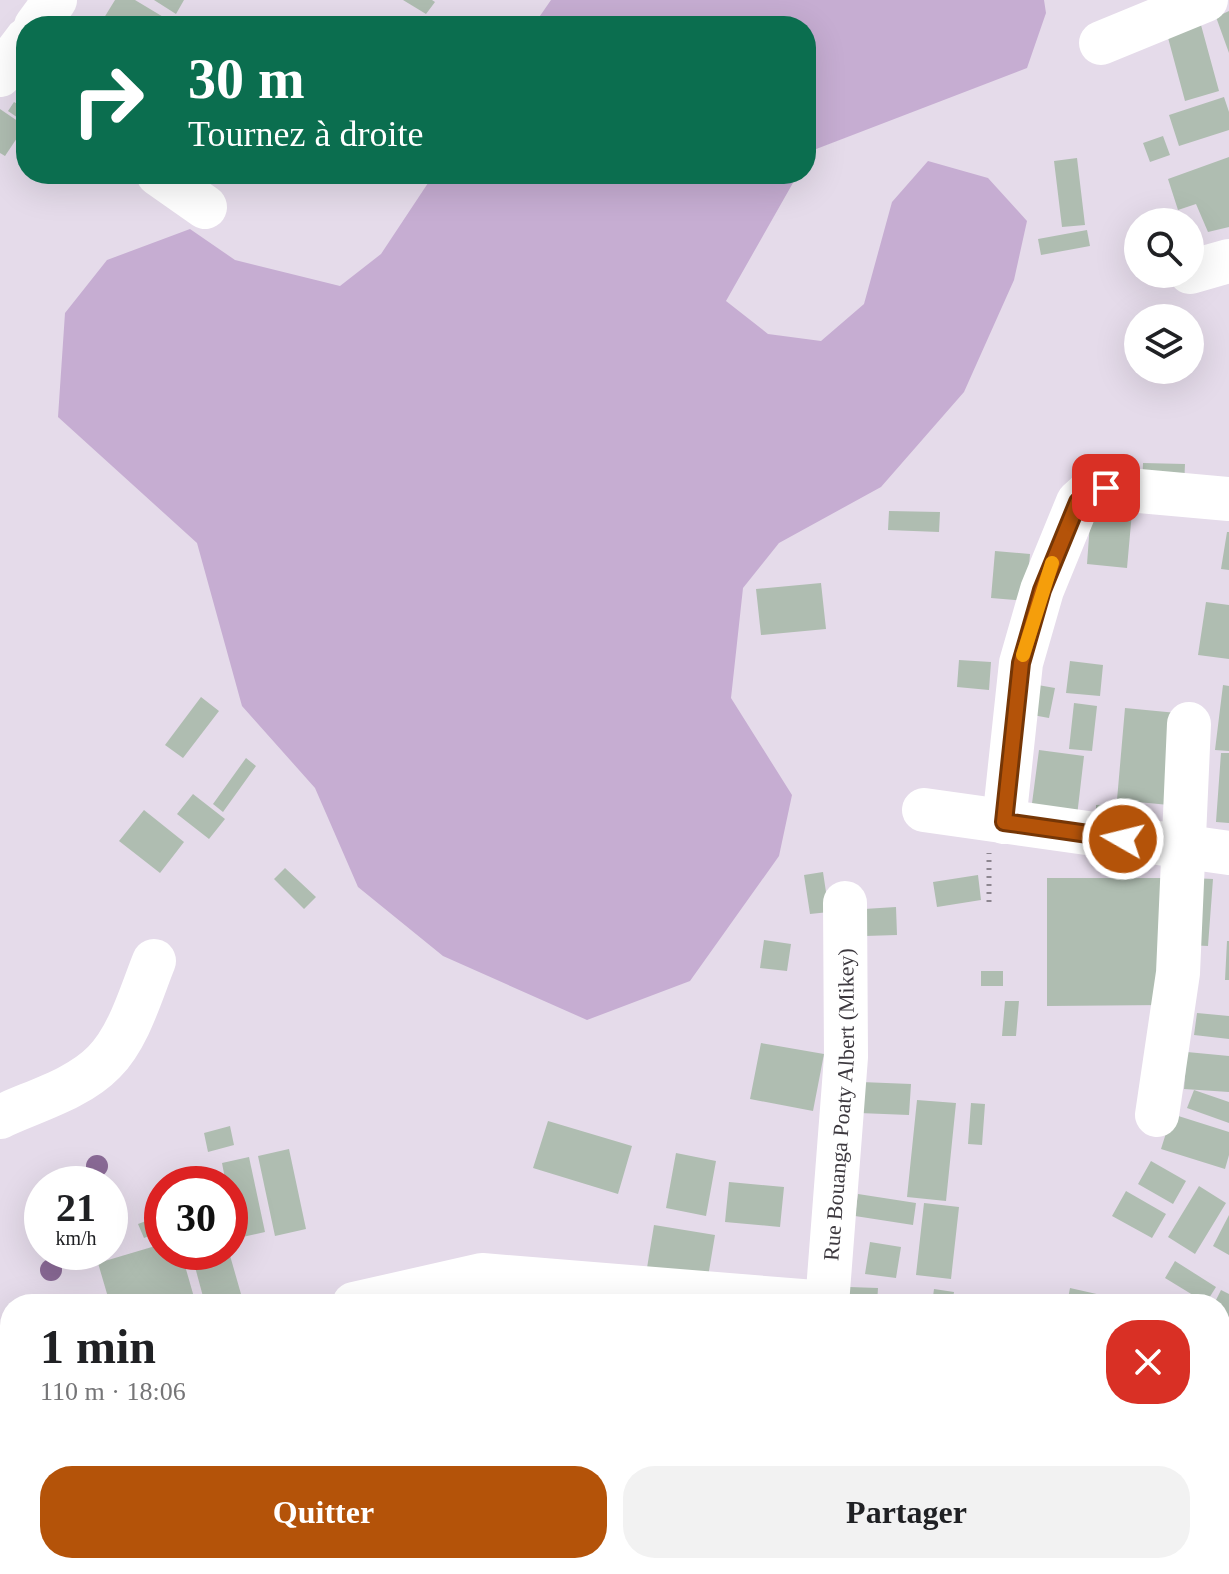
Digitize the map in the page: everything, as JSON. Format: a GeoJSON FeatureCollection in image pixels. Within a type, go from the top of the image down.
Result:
{"type":"FeatureCollection","features":[{"type":"Feature","properties":{"kind":"street"},"geometry":{"type":"LineString","coordinates":[[1101,43],[1206,0]]}},
{"type":"Feature","properties":{"kind":"street"},"geometry":{"type":"LineString","coordinates":[[172,184],[205,207]]}},
{"type":"Feature","properties":{"kind":"street"},"geometry":{"type":"LineString","coordinates":[[1204,268],[1229,261]]}},
{"type":"Feature","properties":{"kind":"street"},"geometry":{"type":"LineString","coordinates":[[997,821],[1021,663],[1042,590],[1078,502],[1089,492],[1106,488],[1229,499]]}},
{"type":"Feature","properties":{"kind":"street"},"geometry":{"type":"LineString","coordinates":[[1157,1115],[1178,973],[1189,724]]}},
{"type":"Feature","properties":{"kind":"street"},"geometry":{"type":"LineString","coordinates":[[924,810],[1229,853]]}},
{"type":"Feature","properties":{"kind":"street","name":"Rue Bouanga Poaty Albert (Mikey)"},"geometry":{"type":"LineString","coordinates":[[828,1294],[846,1057],[845,903]]}},
{"type":"Feature","properties":{"kind":"street"},"geometry":{"type":"LineString","coordinates":[[0,1117],[76,1082],[105,1061],[123,1034],[154,961]]}},
{"type":"Feature","properties":{"kind":"street"},"geometry":{"type":"LineString","coordinates":[[398,1294],[482,1275],[708,1294]]}},
{"type":"Feature","properties":{"kind":"path"},"geometry":{"type":"LineString","coordinates":[[989,902],[997,821]]}},
{"type":"Feature","properties":{"kind":"shaded area"},"geometry":{"type":"Polygon","coordinates":[[[551,0],[1044,0],[1046,13],[1027,68],[816,149],[816,16],[540,16],[551,0]]]}},
{"type":"Feature","properties":{"kind":"shaded area"},"geometry":{"type":"Polygon","coordinates":[[[928,161],[988,178],[1027,221],[1014,280],[964,392],[881,487],[779,543],[743,588],[731,698],[792,795],[779,856],[690,981],[587,1020],[443,956],[358,887],[315,788],[242,706],[197,543],[58,417],[65,313],[107,260],[190,229],[235,260],[340,286],[381,254],[427,184],[792,184],[726,301],[768,334],[821,341],[864,304],[892,202],[928,161]]]}},
{"type":"Feature","properties":{"kind":"building"},"geometry":{"type":"Polygon","coordinates":[[[115,0],[135,0],[162,16],[105,16],[115,0]]]}},
{"type":"Feature","properties":{"kind":"building"},"geometry":{"type":"Polygon","coordinates":[[[154,0],[184,0],[176,14],[154,0]]]}},
{"type":"Feature","properties":{"kind":"building"},"geometry":{"type":"Polygon","coordinates":[[[403,0],[432,0],[435,2],[426,14],[403,0]]]}},
{"type":"Feature","properties":{"kind":"building"},"geometry":{"type":"Polygon","coordinates":[[[1229,11],[1229,53],[1216,17],[1229,11]]]}},
{"type":"Feature","properties":{"kind":"building"},"geometry":{"type":"Polygon","coordinates":[[[1201,25],[1219,91],[1185,101],[1167,34],[1201,25]]]}},
{"type":"Feature","properties":{"kind":"building"},"geometry":{"type":"Polygon","coordinates":[[[1224,97],[1229,112],[1229,130],[1179,146],[1169,115],[1224,97]]]}},
{"type":"Feature","properties":{"kind":"building"},"geometry":{"type":"Polygon","coordinates":[[[14,102],[16,103],[16,116],[8,111],[14,102]]]}},
{"type":"Feature","properties":{"kind":"building"},"geometry":{"type":"Polygon","coordinates":[[[0,109],[16,120],[16,140],[5,156],[0,153],[0,109]]]}},
{"type":"Feature","properties":{"kind":"building"},"geometry":{"type":"Polygon","coordinates":[[[1163,136],[1170,155],[1150,162],[1143,143],[1163,136]]]}},
{"type":"Feature","properties":{"kind":"building"},"geometry":{"type":"Polygon","coordinates":[[[1229,157],[1229,227],[1208,232],[1204,223],[1204,208],[1198,208],[1196,204],[1177,208],[1168,179],[1229,157]]]}},
{"type":"Feature","properties":{"kind":"building"},"geometry":{"type":"Polygon","coordinates":[[[1077,158],[1085,225],[1062,227],[1054,161],[1077,158]]]}},
{"type":"Feature","properties":{"kind":"building"},"geometry":{"type":"Polygon","coordinates":[[[1087,230],[1090,246],[1041,255],[1038,239],[1087,230]]]}},
{"type":"Feature","properties":{"kind":"building"},"geometry":{"type":"Polygon","coordinates":[[[1143,463],[1185,464],[1184,486],[1142,485],[1143,463]]]}},
{"type":"Feature","properties":{"kind":"building"},"geometry":{"type":"Polygon","coordinates":[[[1091,509],[1132,512],[1127,568],[1087,564],[1091,509]]]}},
{"type":"Feature","properties":{"kind":"building"},"geometry":{"type":"Polygon","coordinates":[[[889,511],[940,512],[939,532],[888,530],[889,511]]]}},
{"type":"Feature","properties":{"kind":"building"},"geometry":{"type":"Polygon","coordinates":[[[1229,532],[1229,570],[1221,569],[1229,532]]]}},
{"type":"Feature","properties":{"kind":"building"},"geometry":{"type":"Polygon","coordinates":[[[995,551],[1030,554],[1026,601],[991,598],[995,551]]]}},
{"type":"Feature","properties":{"kind":"building"},"geometry":{"type":"Polygon","coordinates":[[[821,583],[826,629],[761,635],[756,589],[821,583]]]}},
{"type":"Feature","properties":{"kind":"building"},"geometry":{"type":"Polygon","coordinates":[[[1206,602],[1229,605],[1229,659],[1198,655],[1206,602]]]}},
{"type":"Feature","properties":{"kind":"building"},"geometry":{"type":"Polygon","coordinates":[[[959,660],[991,662],[989,690],[957,687],[959,660]]]}},
{"type":"Feature","properties":{"kind":"building"},"geometry":{"type":"Polygon","coordinates":[[[1070,661],[1103,665],[1100,696],[1066,693],[1070,661]]]}},
{"type":"Feature","properties":{"kind":"building"},"geometry":{"type":"Polygon","coordinates":[[[1032,684],[1055,688],[1049,718],[1027,714],[1032,684]]]}},
{"type":"Feature","properties":{"kind":"building"},"geometry":{"type":"Polygon","coordinates":[[[1223,685],[1229,686],[1229,751],[1215,750],[1223,685]]]}},
{"type":"Feature","properties":{"kind":"building"},"geometry":{"type":"Polygon","coordinates":[[[201,697],[219,711],[183,758],[165,745],[201,697]]]}},
{"type":"Feature","properties":{"kind":"building"},"geometry":{"type":"Polygon","coordinates":[[[1074,703],[1097,706],[1092,751],[1069,749],[1074,703]]]}},
{"type":"Feature","properties":{"kind":"building"},"geometry":{"type":"Polygon","coordinates":[[[1125,708],[1177,713],[1169,805],[1117,800],[1125,708]]]}},
{"type":"Feature","properties":{"kind":"building"},"geometry":{"type":"Polygon","coordinates":[[[1039,750],[1084,756],[1077,816],[1031,811],[1039,750]]]}},
{"type":"Feature","properties":{"kind":"building"},"geometry":{"type":"Polygon","coordinates":[[[1221,753],[1229,753],[1229,823],[1216,822],[1221,753]]]}},
{"type":"Feature","properties":{"kind":"building"},"geometry":{"type":"Polygon","coordinates":[[[246,758],[256,766],[223,812],[213,804],[246,758]]]}},
{"type":"Feature","properties":{"kind":"building"},"geometry":{"type":"Polygon","coordinates":[[[193,794],[225,819],[209,839],[177,814],[193,794]]]}},
{"type":"Feature","properties":{"kind":"building"},"geometry":{"type":"Polygon","coordinates":[[[1121,804],[1121,824],[1096,824],[1096,805],[1121,804]]]}},
{"type":"Feature","properties":{"kind":"building"},"geometry":{"type":"Polygon","coordinates":[[[144,810],[184,842],[160,873],[119,841],[144,810]]]}},
{"type":"Feature","properties":{"kind":"building"},"geometry":{"type":"Polygon","coordinates":[[[285,868],[316,897],[304,909],[274,879],[285,868]]]}},
{"type":"Feature","properties":{"kind":"building"},"geometry":{"type":"Polygon","coordinates":[[[823,872],[829,912],[810,914],[804,875],[823,872]]]}},
{"type":"Feature","properties":{"kind":"building"},"geometry":{"type":"Polygon","coordinates":[[[978,875],[981,900],[937,907],[933,882],[978,875]]]}},
{"type":"Feature","properties":{"kind":"building"},"geometry":{"type":"Polygon","coordinates":[[[1047,878],[1165,878],[1165,1005],[1047,1006],[1047,878]]]}},
{"type":"Feature","properties":{"kind":"building"},"geometry":{"type":"Polygon","coordinates":[[[1193,878],[1213,879],[1208,946],[1188,945],[1193,878]]]}},
{"type":"Feature","properties":{"kind":"building"},"geometry":{"type":"Polygon","coordinates":[[[896,907],[897,935],[865,936],[864,909],[896,907]]]}},
{"type":"Feature","properties":{"kind":"building"},"geometry":{"type":"Polygon","coordinates":[[[764,940],[791,944],[787,971],[760,968],[764,940]]]}},
{"type":"Feature","properties":{"kind":"building"},"geometry":{"type":"Polygon","coordinates":[[[1227,941],[1229,980],[1225,980],[1227,941]]]}},
{"type":"Feature","properties":{"kind":"building"},"geometry":{"type":"Polygon","coordinates":[[[981,971],[1003,971],[1003,986],[981,986],[981,971]]]}},
{"type":"Feature","properties":{"kind":"building"},"geometry":{"type":"Polygon","coordinates":[[[1005,1001],[1019,1001],[1016,1036],[1002,1036],[1005,1001]]]}},
{"type":"Feature","properties":{"kind":"building"},"geometry":{"type":"Polygon","coordinates":[[[1197,1013],[1229,1016],[1229,1039],[1194,1035],[1197,1013]]]}},
{"type":"Feature","properties":{"kind":"building"},"geometry":{"type":"Polygon","coordinates":[[[761,1043],[824,1054],[813,1111],[750,1099],[761,1043]]]}},
{"type":"Feature","properties":{"kind":"building"},"geometry":{"type":"Polygon","coordinates":[[[1187,1052],[1229,1056],[1229,1092],[1184,1089],[1187,1052]]]}},
{"type":"Feature","properties":{"kind":"building"},"geometry":{"type":"Polygon","coordinates":[[[861,1082],[911,1084],[909,1115],[859,1113],[861,1082]]]}},
{"type":"Feature","properties":{"kind":"building"},"geometry":{"type":"Polygon","coordinates":[[[1194,1090],[1229,1102],[1229,1123],[1187,1108],[1194,1090]]]}},
{"type":"Feature","properties":{"kind":"building"},"geometry":{"type":"Polygon","coordinates":[[[917,1100],[956,1103],[946,1201],[907,1197],[917,1100]]]}},
{"type":"Feature","properties":{"kind":"building"},"geometry":{"type":"Polygon","coordinates":[[[971,1103],[985,1104],[982,1145],[968,1144],[971,1103]]]}},
{"type":"Feature","properties":{"kind":"building"},"geometry":{"type":"Polygon","coordinates":[[[1172,1114],[1229,1132],[1229,1155],[1225,1169],[1161,1149],[1172,1114]]]}},
{"type":"Feature","properties":{"kind":"building"},"geometry":{"type":"Polygon","coordinates":[[[548,1121],[632,1146],[618,1194],[533,1168],[548,1121]]]}},
{"type":"Feature","properties":{"kind":"building"},"geometry":{"type":"Polygon","coordinates":[[[230,1126],[234,1145],[208,1152],[204,1133],[230,1126]]]}},
{"type":"Feature","properties":{"kind":"building"},"geometry":{"type":"Polygon","coordinates":[[[289,1149],[306,1229],[275,1236],[258,1156],[289,1149]]]}},
{"type":"Feature","properties":{"kind":"building"},"geometry":{"type":"Polygon","coordinates":[[[676,1153],[716,1161],[706,1216],[666,1208],[676,1153]]]}},
{"type":"Feature","properties":{"kind":"building"},"geometry":{"type":"Polygon","coordinates":[[[249,1157],[265,1232],[248,1236],[248,1166],[223,1166],[222,1163],[249,1157]]]}},
{"type":"Feature","properties":{"kind":"building"},"geometry":{"type":"Polygon","coordinates":[[[1151,1161],[1186,1181],[1173,1204],[1138,1184],[1151,1161]]]}},
{"type":"Feature","properties":{"kind":"building"},"geometry":{"type":"Polygon","coordinates":[[[729,1182],[784,1187],[780,1227],[725,1222],[729,1182]]]}},
{"type":"Feature","properties":{"kind":"building"},"geometry":{"type":"Polygon","coordinates":[[[1199,1186],[1226,1203],[1195,1254],[1168,1237],[1199,1186]]]}},
{"type":"Feature","properties":{"kind":"building"},"geometry":{"type":"Polygon","coordinates":[[[1126,1191],[1166,1214],[1152,1238],[1112,1216],[1126,1191]]]}},
{"type":"Feature","properties":{"kind":"building"},"geometry":{"type":"Polygon","coordinates":[[[858,1194],[916,1203],[913,1225],[855,1216],[858,1194]]]}},
{"type":"Feature","properties":{"kind":"building"},"geometry":{"type":"Polygon","coordinates":[[[924,1203],[959,1207],[951,1279],[916,1275],[924,1203]]]}},
{"type":"Feature","properties":{"kind":"building"},"geometry":{"type":"Polygon","coordinates":[[[1229,1215],[1229,1255],[1213,1246],[1229,1215]]]}},
{"type":"Feature","properties":{"kind":"building"},"geometry":{"type":"Polygon","coordinates":[[[144,1222],[144,1238],[138,1224],[144,1222]]]}},
{"type":"Feature","properties":{"kind":"building"},"geometry":{"type":"Polygon","coordinates":[[[654,1225],[715,1235],[708,1277],[647,1268],[654,1225]]]}},
{"type":"Feature","properties":{"kind":"building"},"geometry":{"type":"Polygon","coordinates":[[[870,1242],[901,1247],[896,1278],[865,1274],[870,1242]]]}},
{"type":"Feature","properties":{"kind":"building"},"geometry":{"type":"Polygon","coordinates":[[[144,1249],[144,1270],[186,1270],[193,1294],[107,1294],[100,1270],[128,1270],[128,1254],[144,1249]]]}},
{"type":"Feature","properties":{"kind":"building"},"geometry":{"type":"Polygon","coordinates":[[[1175,1261],[1216,1287],[1212,1294],[1191,1294],[1165,1278],[1175,1261]]]}},
{"type":"Feature","properties":{"kind":"building"},"geometry":{"type":"Polygon","coordinates":[[[196,1270],[234,1270],[241,1294],[202,1294],[196,1270]]]}},
{"type":"Feature","properties":{"kind":"building"},"geometry":{"type":"Polygon","coordinates":[[[849,1287],[878,1288],[878,1294],[849,1294],[849,1287]]]}},
{"type":"Feature","properties":{"kind":"building"},"geometry":{"type":"Polygon","coordinates":[[[1070,1288],[1097,1294],[1069,1294],[1070,1288]]]}},
{"type":"Feature","properties":{"kind":"building"},"geometry":{"type":"Polygon","coordinates":[[[934,1289],[954,1292],[954,1294],[933,1294],[934,1289]]]}},
{"type":"Feature","properties":{"kind":"slow traffic"},"geometry":{"type":"LineString","coordinates":[[1023,655],[1052,563]]}},
{"type":"Feature","properties":{"kind":"route"},"geometry":{"type":"LineString","coordinates":[[1106,488],[1089,492],[1078,502],[1042,590],[1021,663],[1004,822],[1123,839]]}}]}
